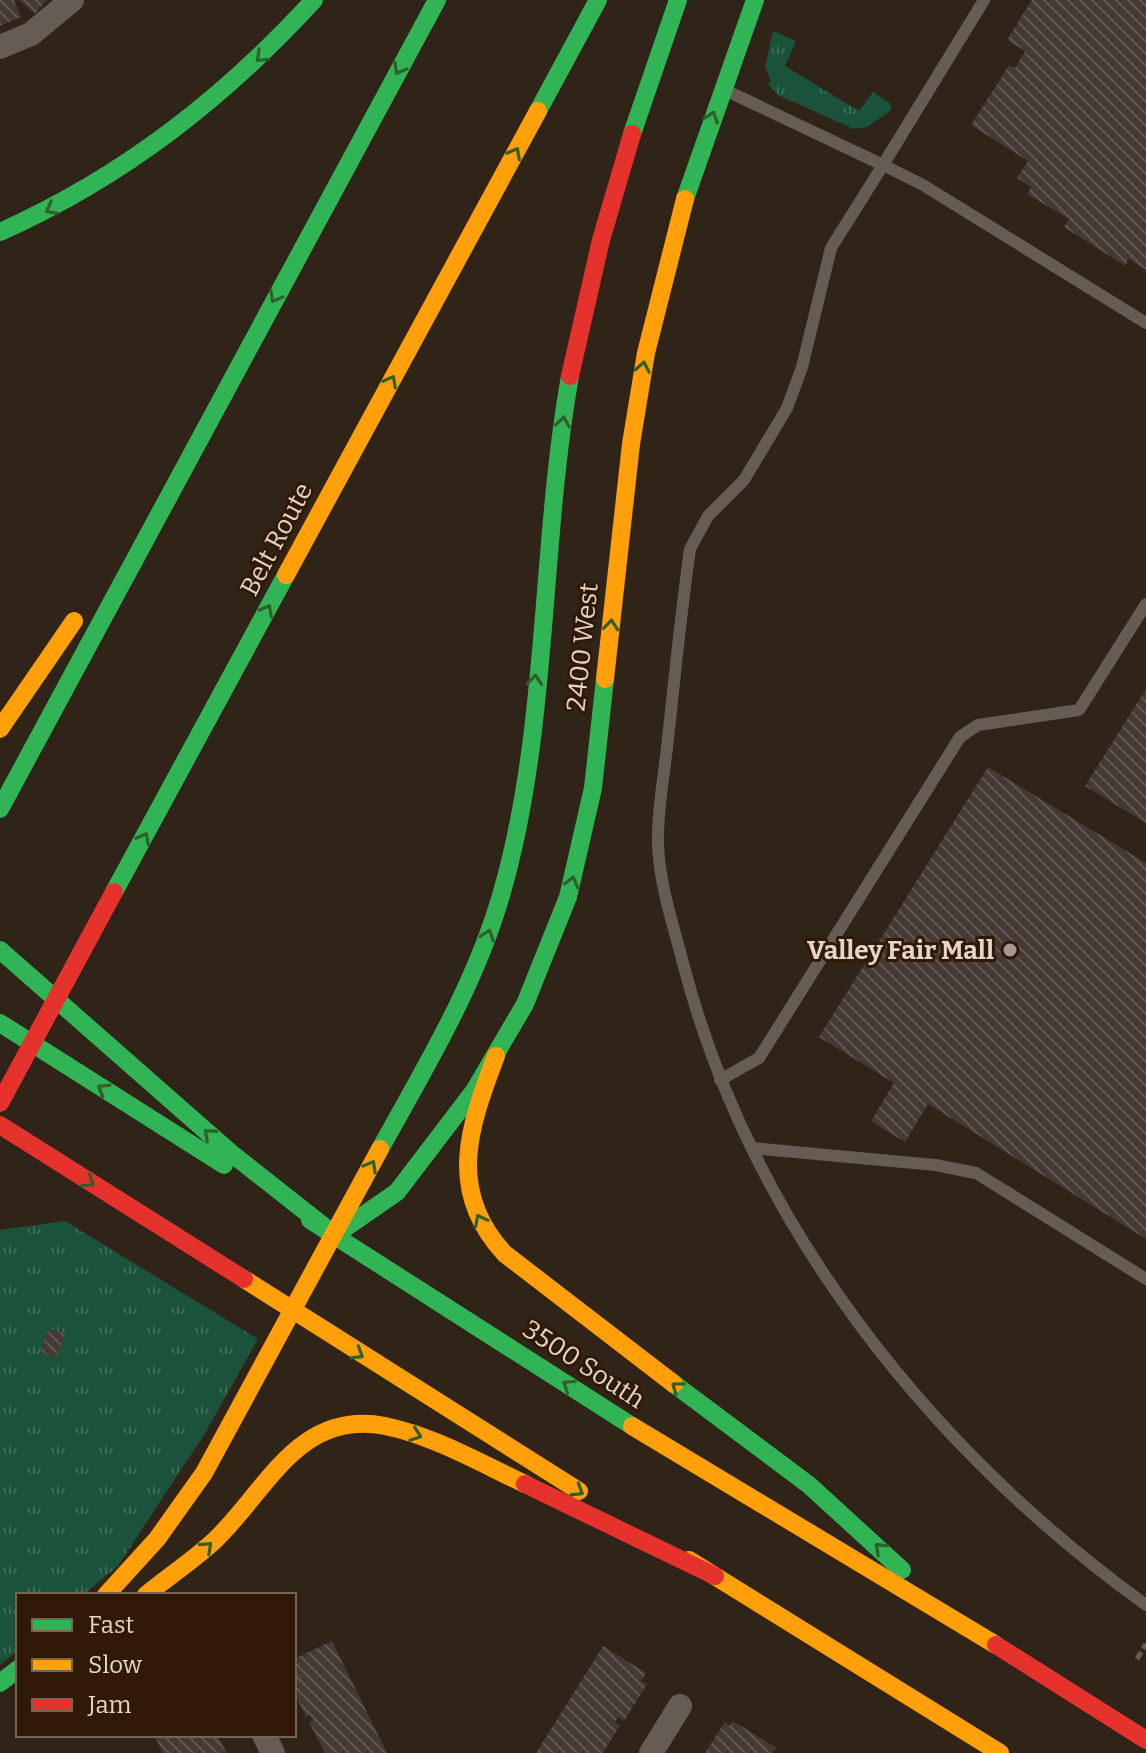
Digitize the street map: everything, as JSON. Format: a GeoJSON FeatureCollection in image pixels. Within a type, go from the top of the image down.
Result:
{"type":"FeatureCollection","features":[{"type":"Feature","properties":{"kind":"main road"},"geometry":{"type":"LineString","coordinates":[[0,232],[106,180],[188,123],[261,58],[314,0]]}},
{"type":"Feature","properties":{"kind":"main road"},"geometry":{"type":"LineString","coordinates":[[4,802],[437,0]]}},
{"type":"Feature","properties":{"kind":"main road","name":"Belt Route"},"geometry":{"type":"LineString","coordinates":[[0,1103],[598,0]]}},
{"type":"Feature","properties":{"kind":"main road"},"geometry":{"type":"LineString","coordinates":[[108,1593],[182,1507],[448,1030],[486,943],[502,892],[524,791],[553,486],[580,331],[622,160],[678,0]]}},
{"type":"Feature","properties":{"kind":"main road","name":"2400 West"},"geometry":{"type":"LineString","coordinates":[[335,1235],[397,1192],[450,1126],[496,1056],[548,951],[582,841],[593,788],[631,444],[646,353],[667,261],[721,89],[755,0]]}},
{"type":"Feature","properties":{"kind":"main road"},"geometry":{"type":"LineString","coordinates":[[0,729],[88,603],[159,511]]}},
{"type":"Feature","properties":{"kind":"main road"},"geometry":{"type":"LineString","coordinates":[[0,950],[209,1134],[335,1235]]}},
{"type":"Feature","properties":{"kind":"main road","name":"3500 South"},"geometry":{"type":"LineString","coordinates":[[0,1023],[704,1472],[933,1605],[1146,1740]]}},
{"type":"Feature","properties":{"kind":"main road"},"geometry":{"type":"LineString","coordinates":[[496,1056],[476,1108],[466,1156],[470,1197],[489,1237],[505,1254],[610,1337],[809,1485],[895,1562],[933,1605]]}},
{"type":"Feature","properties":{"kind":"main road"},"geometry":{"type":"LineString","coordinates":[[0,1125],[292,1312],[1000,1753]]}},
{"type":"Feature","properties":{"kind":"main road"},"geometry":{"type":"LineString","coordinates":[[149,1593],[214,1541],[292,1450],[321,1434],[360,1425],[383,1426],[425,1438],[551,1499],[649,1541],[715,1576]]}},
{"type":"Feature","properties":{"kind":"main road"},"geometry":{"type":"LineString","coordinates":[[0,1683],[16,1671]]}},
{"type":"Feature","properties":{"kind":"street"},"geometry":{"type":"LineString","coordinates":[[0,47],[31,34],[72,0]]}},
{"type":"Feature","properties":{"kind":"street"},"geometry":{"type":"LineString","coordinates":[[651,1753],[680,1706]]}},
{"type":"Feature","properties":{"kind":"lane"},"geometry":{"type":"LineString","coordinates":[[984,0],[831,248],[802,367],[787,408],[744,480],[708,516],[690,549],[658,842],[666,894],[692,996],[720,1080],[752,1148],[829,1281],[899,1376],[1016,1500],[1146,1605]]}},
{"type":"Feature","properties":{"kind":"lane"},"geometry":{"type":"LineString","coordinates":[[721,89],[923,185],[1146,323]]}},
{"type":"Feature","properties":{"kind":"lane"},"geometry":{"type":"LineString","coordinates":[[720,1080],[759,1058],[960,737],[978,725],[1079,710],[1146,604]]}},
{"type":"Feature","properties":{"kind":"lane"},"geometry":{"type":"LineString","coordinates":[[752,1148],[935,1165],[976,1173],[1146,1279]]}},
{"type":"Feature","properties":{"kind":"path"},"geometry":{"type":"LineString","coordinates":[[1137,1659],[1146,1644]]}},
{"type":"Feature","properties":{"kind":"green space"},"geometry":{"type":"Polygon","coordinates":[[[773,31],[796,41],[785,66],[859,111],[873,92],[891,104],[891,110],[867,127],[854,129],[778,95],[768,84],[771,81],[765,67],[773,31]]]}},
{"type":"Feature","properties":{"kind":"green space"},"geometry":{"type":"Polygon","coordinates":[[[65,1221],[258,1339],[207,1430],[118,1566],[85,1593],[16,1593],[16,1652],[0,1665],[0,1230],[65,1221]]]}},
{"type":"Feature","properties":{"kind":"building"},"geometry":{"type":"Polygon","coordinates":[[[0,0],[14,0],[21,17],[0,26],[0,0]]]}},
{"type":"Feature","properties":{"kind":"building"},"geometry":{"type":"Polygon","coordinates":[[[19,0],[47,0],[35,14],[19,0]]]}},
{"type":"Feature","properties":{"kind":"building"},"geometry":{"type":"Polygon","coordinates":[[[1032,0],[1146,0],[1146,270],[1129,259],[1125,266],[1064,227],[1069,219],[1027,194],[1031,187],[1017,178],[1028,161],[971,125],[1009,65],[1015,68],[1025,51],[1007,40],[1032,0]]]}},
{"type":"Feature","properties":{"kind":"building"},"geometry":{"type":"Polygon","coordinates":[[[1146,689],[1146,823],[1085,786],[1146,689]]]}},
{"type":"Feature","properties":{"kind":"building","name":"Valley Fair Mall"},"geometry":{"type":"Polygon","coordinates":[[[988,767],[1146,863],[1146,1239],[928,1104],[905,1142],[871,1121],[894,1083],[819,1037],[988,767]]]}},
{"type":"Feature","properties":{"kind":"building"},"geometry":{"type":"Polygon","coordinates":[[[49,1328],[65,1334],[56,1358],[40,1352],[49,1328]]]}},
{"type":"Feature","properties":{"kind":"building"},"geometry":{"type":"Polygon","coordinates":[[[332,1641],[387,1753],[325,1753],[309,1722],[313,1720],[310,1715],[306,1717],[296,1696],[296,1658],[332,1641]]]}},
{"type":"Feature","properties":{"kind":"building"},"geometry":{"type":"Polygon","coordinates":[[[603,1646],[646,1673],[641,1681],[647,1684],[624,1721],[618,1717],[615,1722],[620,1725],[603,1753],[536,1753],[603,1646]]]}},
{"type":"Feature","properties":{"kind":"building"},"geometry":{"type":"Polygon","coordinates":[[[733,1721],[776,1748],[772,1753],[705,1753],[725,1722],[729,1726],[733,1721]]]}},
{"type":"Feature","properties":{"kind":"building"},"geometry":{"type":"Polygon","coordinates":[[[155,1737],[218,1737],[227,1753],[163,1753],[155,1737]]]}},
{"type":"Feature","properties":{"kind":"traffic: fast"},"geometry":{"type":"LineString","coordinates":[[0,232],[88,186],[169,132],[244,70],[314,0]]}},
{"type":"Feature","properties":{"kind":"traffic: fast"},"geometry":{"type":"LineString","coordinates":[[0,809],[437,0]]}},
{"type":"Feature","properties":{"kind":"traffic: fast"},"geometry":{"type":"LineString","coordinates":[[538,111],[598,0]]}},
{"type":"Feature","properties":{"kind":"traffic: fast"},"geometry":{"type":"LineString","coordinates":[[632,134],[678,0]]}},
{"type":"Feature","properties":{"kind":"traffic: fast"},"geometry":{"type":"LineString","coordinates":[[685,199],[755,0]]}},
{"type":"Feature","properties":{"kind":"traffic: fast"},"geometry":{"type":"LineString","coordinates":[[380,1149],[464,992],[502,892],[528,766],[553,505],[570,376]]}},
{"type":"Feature","properties":{"kind":"traffic: fast"},"geometry":{"type":"LineString","coordinates":[[114,892],[286,575]]}},
{"type":"Feature","properties":{"kind":"traffic: fast"},"geometry":{"type":"LineString","coordinates":[[335,1235],[397,1192],[474,1091],[525,1004],[568,897],[593,788],[605,679]]}},
{"type":"Feature","properties":{"kind":"traffic: fast"},"geometry":{"type":"LineString","coordinates":[[0,950],[231,1153],[335,1235]]}},
{"type":"Feature","properties":{"kind":"traffic: fast"},"geometry":{"type":"LineString","coordinates":[[0,1023],[224,1165]]}},
{"type":"Feature","properties":{"kind":"traffic: fast"},"geometry":{"type":"LineString","coordinates":[[310,1220],[632,1426]]}},
{"type":"Feature","properties":{"kind":"traffic: fast"},"geometry":{"type":"LineString","coordinates":[[674,1384],[809,1485],[902,1570]]}},
{"type":"Feature","properties":{"kind":"traffic: fast"},"geometry":{"type":"LineString","coordinates":[[0,1683],[16,1671]]}},
{"type":"Feature","properties":{"kind":"traffic: slow"},"geometry":{"type":"LineString","coordinates":[[286,575],[538,111]]}},
{"type":"Feature","properties":{"kind":"traffic: slow"},"geometry":{"type":"LineString","coordinates":[[605,679],[631,444],[646,353],[685,199]]}},
{"type":"Feature","properties":{"kind":"traffic: slow"},"geometry":{"type":"LineString","coordinates":[[0,729],[74,621]]}},
{"type":"Feature","properties":{"kind":"traffic: slow"},"geometry":{"type":"LineString","coordinates":[[496,1056],[471,1133],[468,1158],[469,1182],[475,1206],[487,1230],[505,1254],[674,1384]]}},
{"type":"Feature","properties":{"kind":"traffic: slow"},"geometry":{"type":"LineString","coordinates":[[108,1593],[157,1539],[204,1473],[380,1149]]}},
{"type":"Feature","properties":{"kind":"traffic: slow"},"geometry":{"type":"LineString","coordinates":[[244,1279],[579,1491]]}},
{"type":"Feature","properties":{"kind":"traffic: slow"},"geometry":{"type":"LineString","coordinates":[[149,1593],[213,1542],[286,1460],[328,1430],[354,1424],[385,1426],[421,1436],[525,1484]]}},
{"type":"Feature","properties":{"kind":"traffic: slow"},"geometry":{"type":"LineString","coordinates":[[632,1426],[996,1645]]}},
{"type":"Feature","properties":{"kind":"traffic: slow"},"geometry":{"type":"LineString","coordinates":[[689,1560],[1000,1753]]}},
{"type":"Feature","properties":{"kind":"traffic: jam"},"geometry":{"type":"LineString","coordinates":[[570,376],[601,240],[632,134]]}},
{"type":"Feature","properties":{"kind":"traffic: jam"},"geometry":{"type":"LineString","coordinates":[[0,1103],[114,892]]}},
{"type":"Feature","properties":{"kind":"traffic: jam"},"geometry":{"type":"LineString","coordinates":[[0,1125],[244,1279]]}},
{"type":"Feature","properties":{"kind":"traffic: jam"},"geometry":{"type":"LineString","coordinates":[[525,1484],[715,1576]]}},
{"type":"Feature","properties":{"kind":"traffic: jam"},"geometry":{"type":"LineString","coordinates":[[996,1645],[1146,1740]]}},
{"type":"Feature","properties":{"kind":"place","name":"Valley Fair Mall"},"geometry":{"type":"Point","coordinates":[1010,950]}}]}
